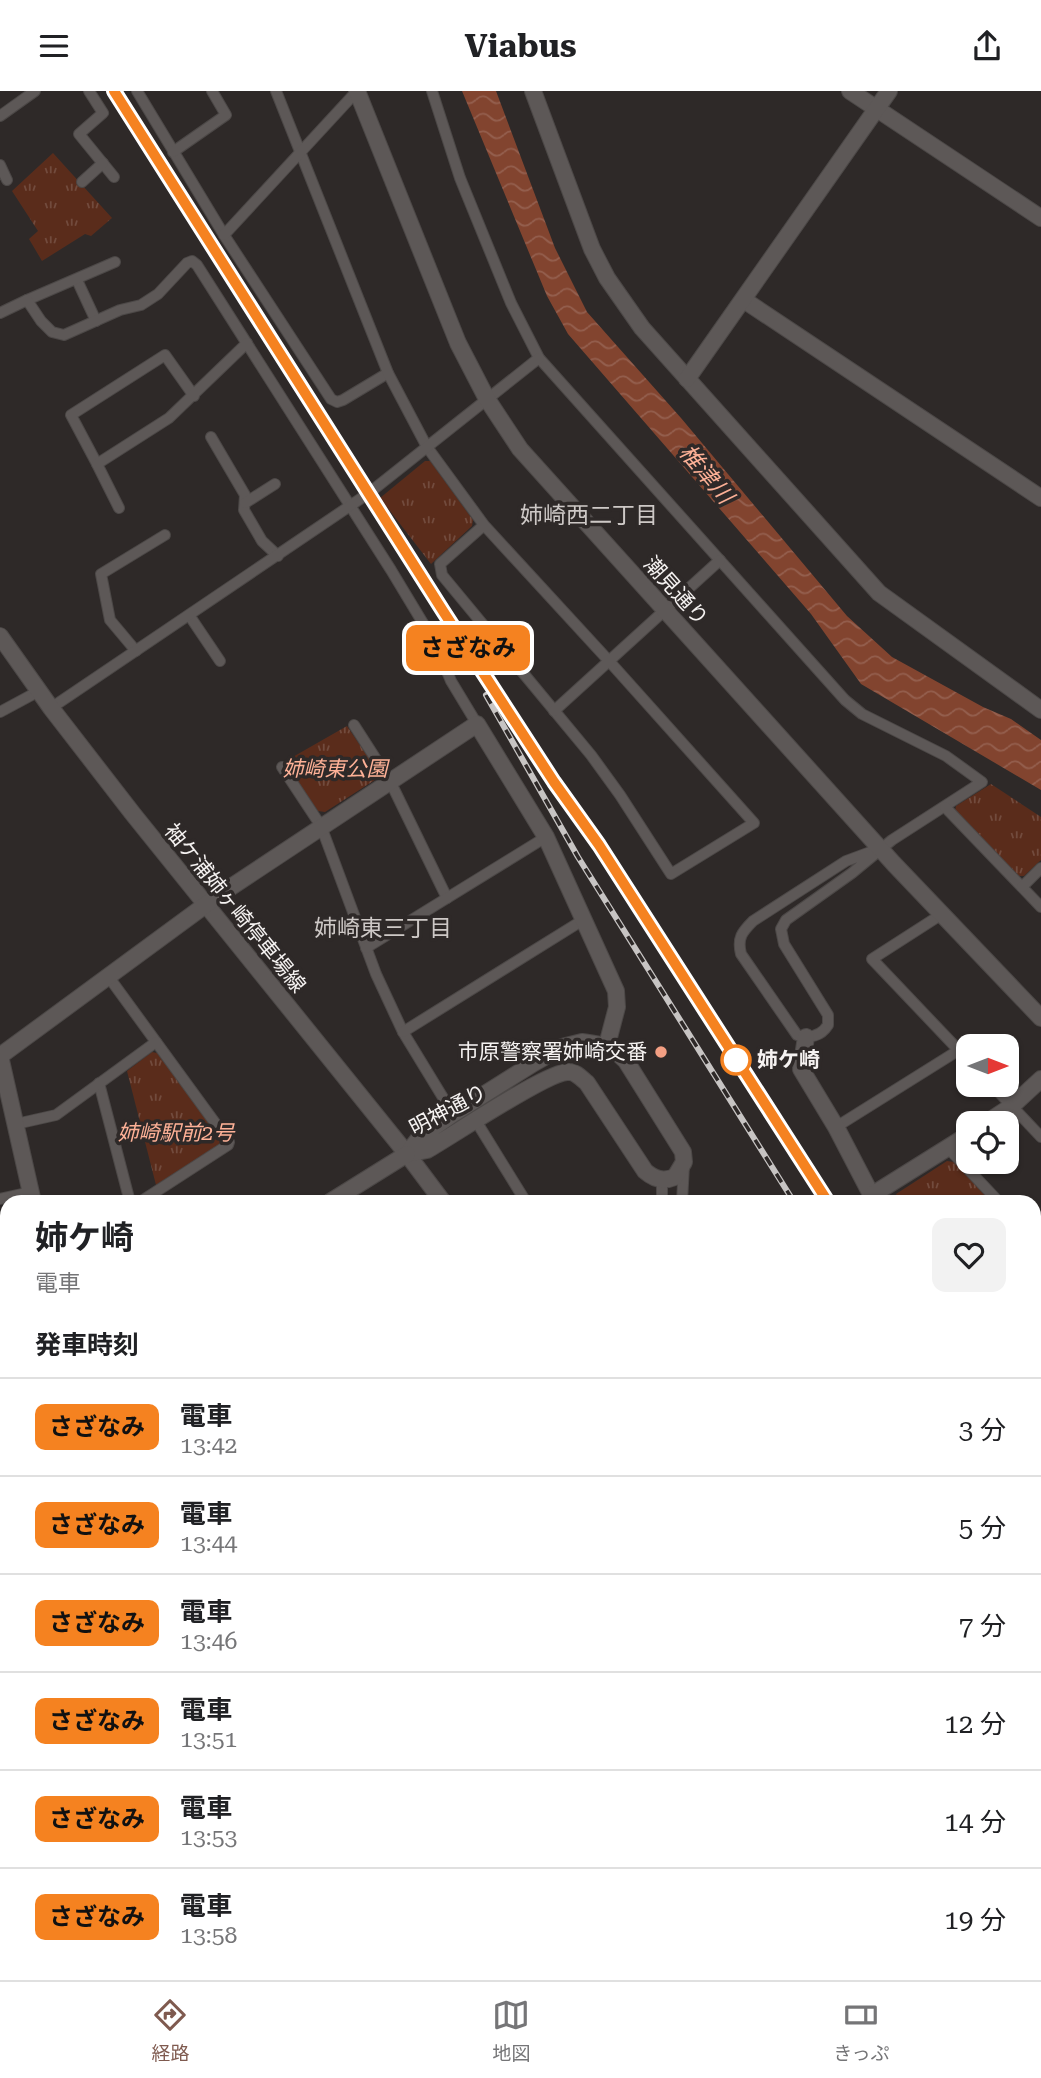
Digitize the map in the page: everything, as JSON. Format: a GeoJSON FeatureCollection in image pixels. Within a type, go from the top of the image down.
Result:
{"type":"FeatureCollection","features":[{"type":"Feature","properties":{"kind":"street"},"geometry":{"type":"LineString","coordinates":[[0,116],[35,91]]}},
{"type":"Feature","properties":{"kind":"street"},"geometry":{"type":"LineString","coordinates":[[89,91],[103,113],[79,134],[114,177]]}},
{"type":"Feature","properties":{"kind":"street"},"geometry":{"type":"LineString","coordinates":[[136,91],[224,235],[331,399],[343,401],[388,373]]}},
{"type":"Feature","properties":{"kind":"street"},"geometry":{"type":"LineString","coordinates":[[173,152],[226,115],[212,91]]}},
{"type":"Feature","properties":{"kind":"street"},"geometry":{"type":"LineString","coordinates":[[276,91],[388,373],[427,447],[484,525],[754,823],[671,874],[591,755],[442,575],[440,564],[484,525]]}},
{"type":"Feature","properties":{"kind":"street"},"geometry":{"type":"LineString","coordinates":[[224,235],[357,91]]}},
{"type":"Feature","properties":{"kind":"street","name":"潮見通り"},"geometry":{"type":"LineString","coordinates":[[357,91],[457,343],[487,399],[520,449],[881,848],[1041,1018]]}},
{"type":"Feature","properties":{"kind":"street"},"geometry":{"type":"LineString","coordinates":[[432,91],[460,178],[511,303],[538,358],[845,700],[862,714],[946,755],[982,782],[881,848],[852,873],[786,920],[781,929],[783,944],[828,1014],[825,1030],[806,1038],[797,1035],[741,954],[738,942],[742,933],[753,921],[846,861],[881,848]]}},
{"type":"Feature","properties":{"kind":"street"},"geometry":{"type":"LineString","coordinates":[[533,91],[592,249],[607,278],[642,328],[879,593],[1041,710]]}},
{"type":"Feature","properties":{"kind":"street"},"geometry":{"type":"LineString","coordinates":[[850,91],[1041,218]]}},
{"type":"Feature","properties":{"kind":"street"},"geometry":{"type":"LineString","coordinates":[[687,379],[889,91]]}},
{"type":"Feature","properties":{"kind":"street"},"geometry":{"type":"LineString","coordinates":[[82,183],[103,163]]}},
{"type":"Feature","properties":{"kind":"street"},"geometry":{"type":"LineString","coordinates":[[0,165],[7,180]]}},
{"type":"Feature","properties":{"kind":"street"},"geometry":{"type":"LineString","coordinates":[[27,300],[52,333],[72,333],[120,310],[141,305],[158,294],[182,268],[192,261],[197,265],[435,643],[452,681],[546,837],[618,999],[607,1045],[626,1061],[679,1144],[684,1162],[682,1195]]}},
{"type":"Feature","properties":{"kind":"street"},"geometry":{"type":"LineString","coordinates":[[0,313],[115,262]]}},
{"type":"Feature","properties":{"kind":"street"},"geometry":{"type":"LineString","coordinates":[[77,280],[96,321]]}},
{"type":"Feature","properties":{"kind":"street"},"geometry":{"type":"LineString","coordinates":[[744,300],[1041,498]]}},
{"type":"Feature","properties":{"kind":"street"},"geometry":{"type":"LineString","coordinates":[[97,464],[169,418],[247,343]]}},
{"type":"Feature","properties":{"kind":"street"},"geometry":{"type":"LineString","coordinates":[[113,504],[97,464],[71,415],[165,355],[194,396]]}},
{"type":"Feature","properties":{"kind":"street"},"geometry":{"type":"LineString","coordinates":[[51,708],[350,506],[538,358]]}},
{"type":"Feature","properties":{"kind":"street"},"geometry":{"type":"LineString","coordinates":[[211,437],[245,495],[244,510],[262,541],[278,556]]}},
{"type":"Feature","properties":{"kind":"street"},"geometry":{"type":"LineString","coordinates":[[245,503],[275,484]]}},
{"type":"Feature","properties":{"kind":"street"},"geometry":{"type":"LineString","coordinates":[[136,652],[110,620],[101,574],[165,535]]}},
{"type":"Feature","properties":{"kind":"street"},"geometry":{"type":"LineString","coordinates":[[554,711],[720,560]]}},
{"type":"Feature","properties":{"kind":"street"},"geometry":{"type":"LineString","coordinates":[[189,615],[220,661]]}},
{"type":"Feature","properties":{"kind":"street","name":"袖ケ浦姉ヶ崎停車場線"},"geometry":{"type":"LineString","coordinates":[[0,636],[51,708],[438,1195]]}},
{"type":"Feature","properties":{"kind":"street"},"geometry":{"type":"LineString","coordinates":[[0,712],[39,691]]}},
{"type":"Feature","properties":{"kind":"street"},"geometry":{"type":"LineString","coordinates":[[32,1195],[0,1056],[205,904],[477,724]]}},
{"type":"Feature","properties":{"kind":"street"},"geometry":{"type":"LineString","coordinates":[[354,725],[390,781],[447,898]]}},
{"type":"Feature","properties":{"kind":"street"},"geometry":{"type":"LineString","coordinates":[[282,767],[321,826],[366,948],[403,1032],[453,1114]]}},
{"type":"Feature","properties":{"kind":"street"},"geometry":{"type":"LineString","coordinates":[[945,807],[1041,907]]}},
{"type":"Feature","properties":{"kind":"street"},"geometry":{"type":"LineString","coordinates":[[366,948],[546,837]]}},
{"type":"Feature","properties":{"kind":"street"},"geometry":{"type":"LineString","coordinates":[[1022,887],[1041,868]]}},
{"type":"Feature","properties":{"kind":"street"},"geometry":{"type":"LineString","coordinates":[[942,914],[872,959],[956,1048]]}},
{"type":"Feature","properties":{"kind":"street"},"geometry":{"type":"LineString","coordinates":[[403,1032],[583,920]]}},
{"type":"Feature","properties":{"kind":"street"},"geometry":{"type":"LineString","coordinates":[[108,976],[229,1142],[151,1195]]}},
{"type":"Feature","properties":{"kind":"street"},"geometry":{"type":"LineString","coordinates":[[806,1038],[801,1069],[872,1195]]}},
{"type":"Feature","properties":{"kind":"street"},"geometry":{"type":"LineString","coordinates":[[16,1124],[57,1115],[156,1042]]}},
{"type":"Feature","properties":{"kind":"street","name":"明神通り"},"geometry":{"type":"LineString","coordinates":[[407,1154],[420,1137],[453,1114],[562,1047],[582,1042],[607,1045]]}},
{"type":"Feature","properties":{"kind":"street"},"geometry":{"type":"LineString","coordinates":[[836,1127],[956,1051]]}},
{"type":"Feature","properties":{"kind":"street","name":"明神通り"},"geometry":{"type":"LineString","coordinates":[[341,1195],[407,1154],[427,1150],[545,1079],[568,1072],[587,1083],[645,1171],[662,1180]]}},
{"type":"Feature","properties":{"kind":"street"},"geometry":{"type":"LineString","coordinates":[[1004,1111],[1041,1079]]}},
{"type":"Feature","properties":{"kind":"street"},"geometry":{"type":"LineString","coordinates":[[99,1083],[128,1195]]}},
{"type":"Feature","properties":{"kind":"street"},"geometry":{"type":"LineString","coordinates":[[1003,1097],[1041,1137]]}},
{"type":"Feature","properties":{"kind":"street"},"geometry":{"type":"LineString","coordinates":[[476,1121],[522,1195]]}},
{"type":"Feature","properties":{"kind":"street"},"geometry":{"type":"LineString","coordinates":[[880,1195],[956,1142]]}},
{"type":"Feature","properties":{"kind":"street"},"geometry":{"type":"LineString","coordinates":[[947,1148],[992,1195]]}},
{"type":"Feature","properties":{"kind":"street"},"geometry":{"type":"LineString","coordinates":[[662,1195],[662,1180],[675,1177],[684,1162]]}},
{"type":"Feature","properties":{"kind":"green space"},"geometry":{"type":"Polygon","coordinates":[[[53,153],[112,218],[91,236],[85,234],[42,261],[29,239],[38,231],[12,191],[53,153]]]}},
{"type":"Feature","properties":{"kind":"green space"},"geometry":{"type":"Polygon","coordinates":[[[425,461],[430,461],[473,520],[472,526],[431,564],[380,498],[425,461]]]}},
{"type":"Feature","properties":{"kind":"green space","name":"姉崎東公園"},"geometry":{"type":"Polygon","coordinates":[[[347,726],[378,772],[378,778],[325,812],[318,811],[284,762],[347,726]]]}},
{"type":"Feature","properties":{"kind":"green space"},"geometry":{"type":"Polygon","coordinates":[[[991,784],[1041,817],[1041,860],[1024,876],[1019,876],[955,811],[956,806],[991,784]]]}},
{"type":"Feature","properties":{"kind":"green space","name":"姉崎駅前2号"},"geometry":{"type":"Polygon","coordinates":[[[152,1052],[157,1053],[221,1138],[220,1144],[156,1185],[127,1071],[152,1052]]]}},
{"type":"Feature","properties":{"kind":"green space"},"geometry":{"type":"Polygon","coordinates":[[[947,1161],[954,1162],[956,1174],[965,1174],[985,1195],[896,1195],[947,1161]]]}},
{"type":"Feature","properties":{"kind":"water","name":"椎津川"},"geometry":{"type":"Polygon","coordinates":[[[462,91],[496,91],[555,248],[587,312],[681,418],[847,616],[892,657],[983,707],[1011,719],[1041,740],[1041,790],[861,684],[811,614],[568,334],[547,296],[462,91]]]}},
{"type":"Feature","properties":{"kind":"railway"},"geometry":{"type":"LineString","coordinates":[[114,91],[443,611],[599,845],[824,1195]]}},
{"type":"Feature","properties":{"kind":"railway"},"geometry":{"type":"LineString","coordinates":[[486,695],[578,857],[790,1195]]}},
{"type":"Feature","properties":{"kind":"train","name":"さざなみ"},"geometry":{"type":"LineString","coordinates":[[114,91],[443,611],[554,782],[599,845],[824,1195]]}},
{"type":"Feature","properties":{"kind":"place","name":"市原警察署姉崎交番"},"geometry":{"type":"Point","coordinates":[661,1052]}},
{"type":"Feature","properties":{"kind":"place","name":"姉ケ崎"},"geometry":{"type":"Point","coordinates":[736,1060]}},
{"type":"Feature","properties":{"kind":"district","name":"姉崎西二丁目"},"geometry":{"type":"Point","coordinates":[589,515]}},
{"type":"Feature","properties":{"kind":"district","name":"姉崎東三丁目"},"geometry":{"type":"Point","coordinates":[383,928]}}]}
